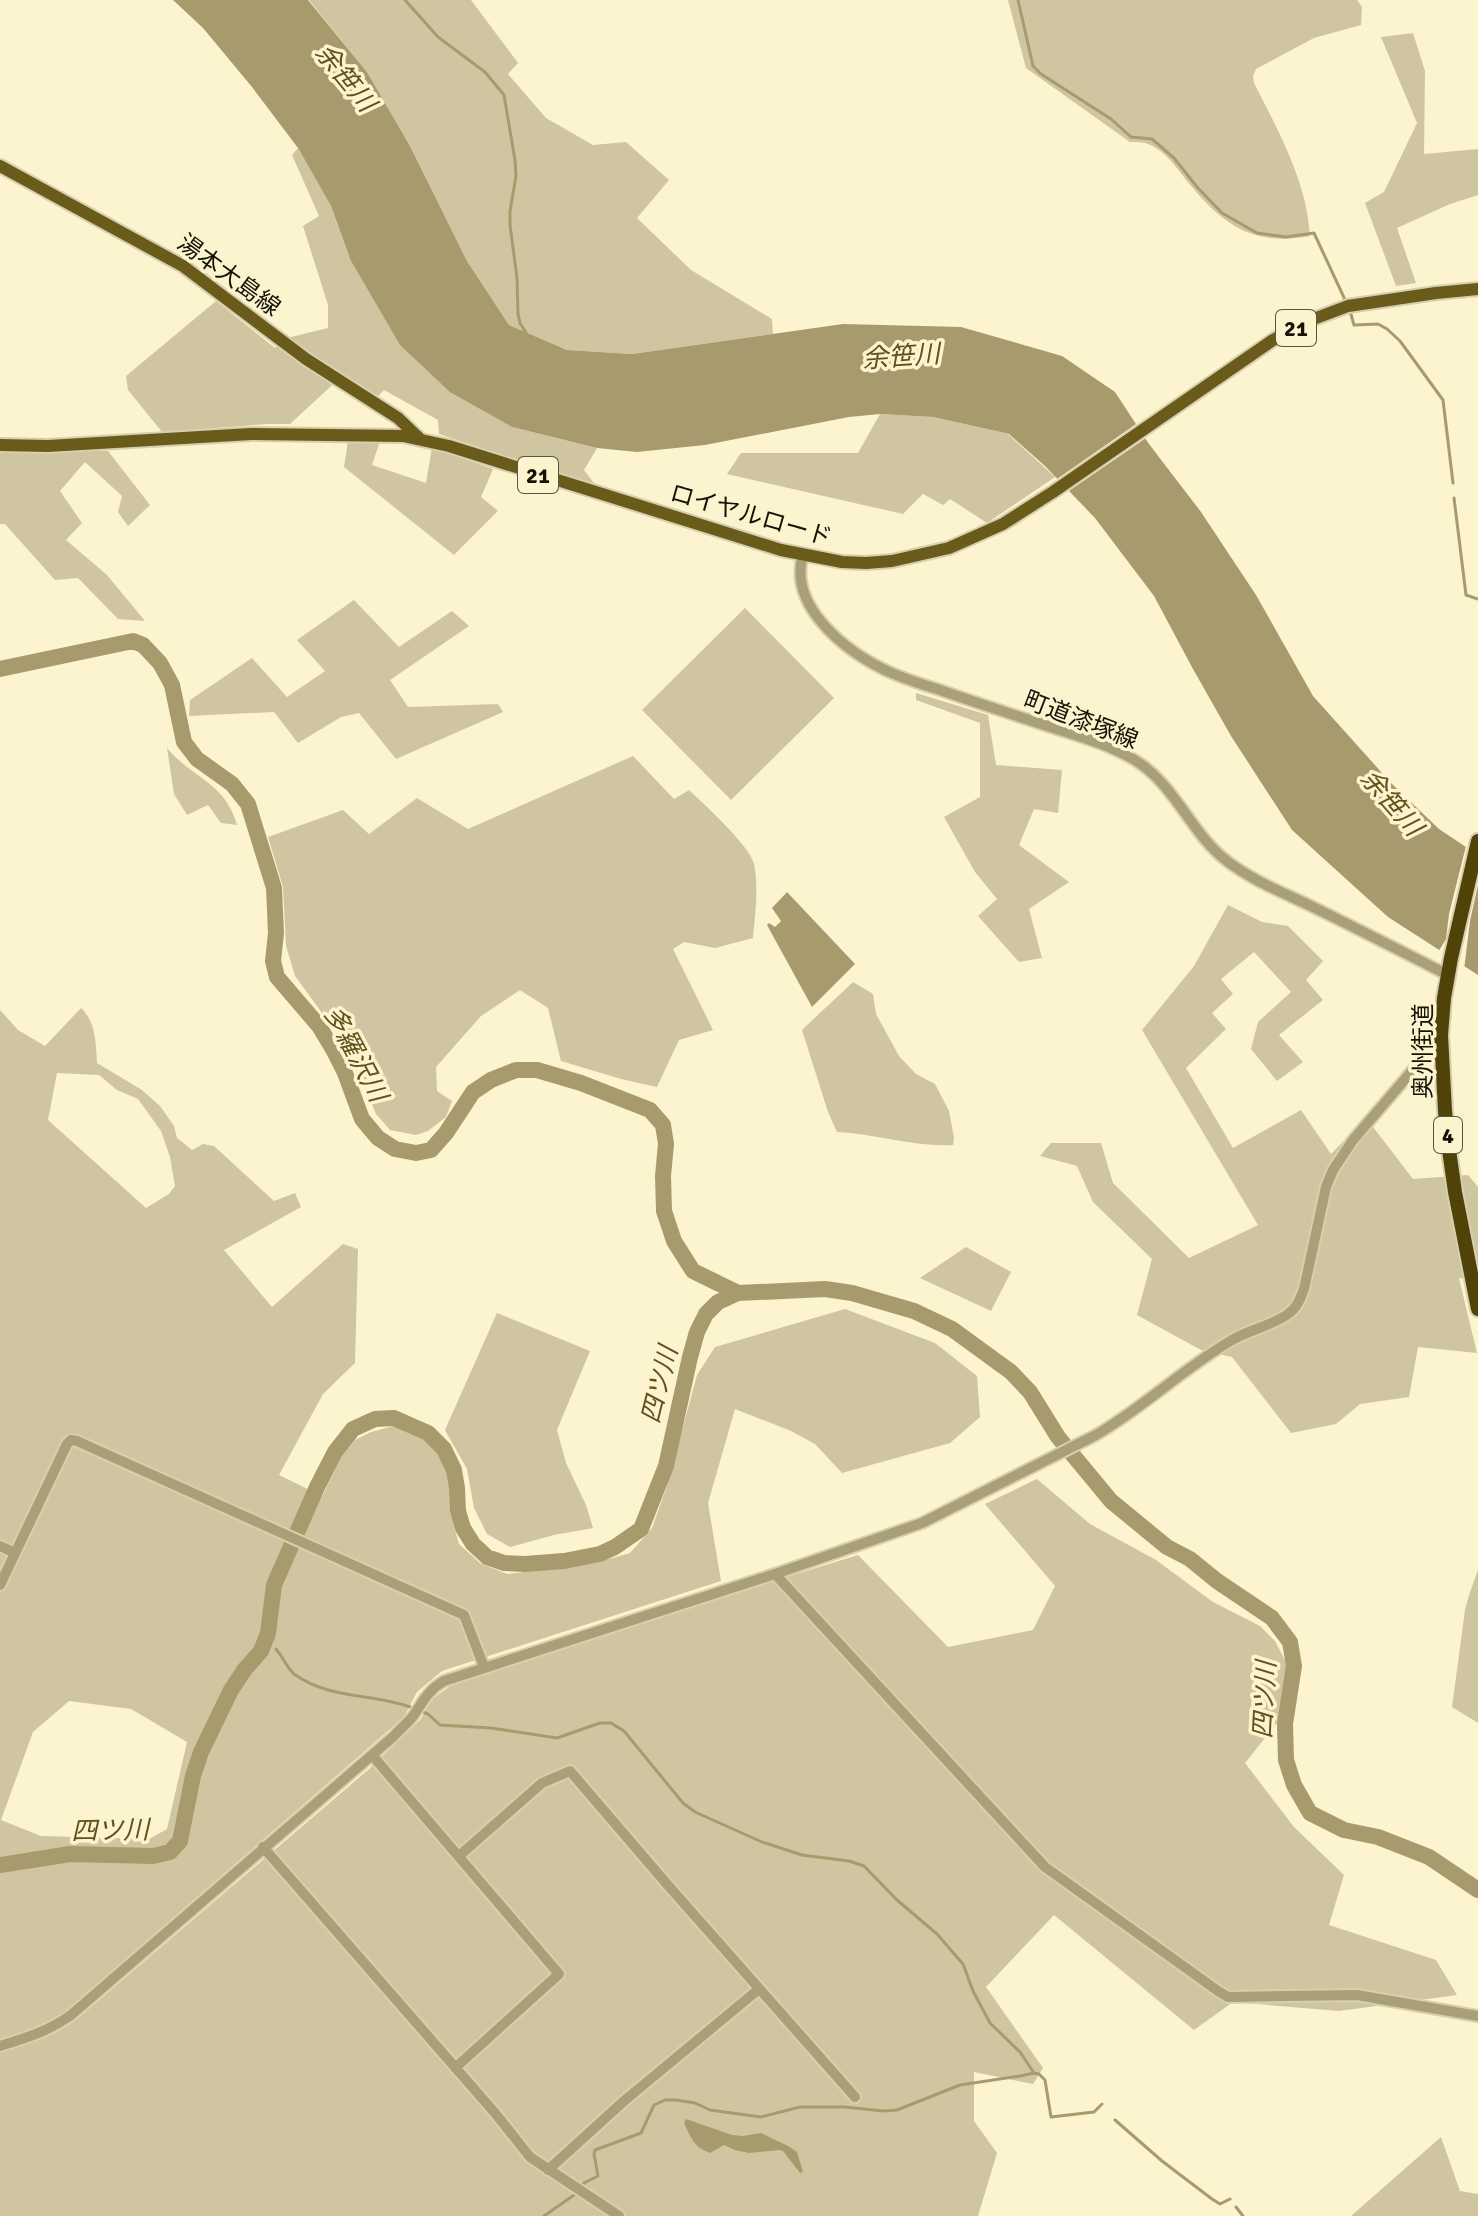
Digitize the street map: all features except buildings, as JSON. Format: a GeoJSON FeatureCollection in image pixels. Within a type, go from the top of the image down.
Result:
{"type":"FeatureCollection","features":[{"type":"Feature","properties":{"kind":"highway","name":"奥州街道"},"geometry":{"type":"LineString","coordinates":[[1476,846],[1444,998],[1442,1054],[1455,1192],[1478,1309]]}},
{"type":"Feature","properties":{"kind":"main road","name":"湯本大島線"},"geometry":{"type":"LineString","coordinates":[[0,166],[183,266],[306,359],[398,418],[420,438]]}},
{"type":"Feature","properties":{"kind":"main road","name":"ロイヤルロード"},"geometry":{"type":"LineString","coordinates":[[0,445],[48,446],[251,434],[420,438],[730,535],[803,555],[866,563],[924,555],[1003,524],[1273,340],[1311,320],[1348,306],[1478,289]]}},
{"type":"Feature","properties":{"kind":"street","name":"町道漆塚線"},"geometry":{"type":"LineString","coordinates":[[803,555],[799,568],[800,580],[814,612],[826,627],[864,659],[899,676],[1092,741],[1131,758],[1157,778],[1212,848],[1226,860],[1261,882],[1448,975]]}},
{"type":"Feature","properties":{"kind":"street"},"geometry":{"type":"LineString","coordinates":[[0,2046],[37,2035],[71,2015],[372,1755],[411,1718],[433,1687],[484,1667],[775,1574],[922,1523],[1096,1435],[1233,1340],[1289,1314],[1299,1303],[1326,1187],[1333,1170],[1353,1140],[1418,1064],[1442,1054]]}},
{"type":"Feature","properties":{"kind":"street"},"geometry":{"type":"LineString","coordinates":[[0,1585],[71,1440],[464,1615],[484,1667]]}},
{"type":"Feature","properties":{"kind":"street"},"geometry":{"type":"LineString","coordinates":[[0,1546],[15,1553]]}},
{"type":"Feature","properties":{"kind":"street"},"geometry":{"type":"LineString","coordinates":[[775,1574],[1045,1867],[1218,1991],[1228,1997],[1357,1995],[1478,2016]]}},
{"type":"Feature","properties":{"kind":"street"},"geometry":{"type":"LineString","coordinates":[[372,1755],[559,1974],[455,2068]]}},
{"type":"Feature","properties":{"kind":"street"},"geometry":{"type":"LineString","coordinates":[[459,1856],[542,1783],[570,1771],[855,2097]]}},
{"type":"Feature","properties":{"kind":"street"},"geometry":{"type":"LineString","coordinates":[[263,1847],[530,2157],[619,2216]]}},
{"type":"Feature","properties":{"kind":"street"},"geometry":{"type":"LineString","coordinates":[[548,2170],[624,2101],[759,1989]]}},
{"type":"Feature","properties":{"kind":"shaded area"},"geometry":{"type":"Polygon","coordinates":[[[309,0],[471,0],[518,63],[508,74],[546,118],[593,145],[626,142],[669,180],[637,218],[691,270],[772,319],[773,334],[632,354],[567,350],[509,325],[467,261],[410,146],[367,72],[309,0]]]}},
{"type":"Feature","properties":{"kind":"shaded area"},"geometry":{"type":"Polygon","coordinates":[[[1008,0],[1357,0],[1362,7],[1361,25],[1314,38],[1256,69],[1253,76],[1297,176],[1310,236],[1258,236],[1230,223],[1155,147],[1130,142],[1026,68],[1008,0]]]}},
{"type":"Feature","properties":{"kind":"shaded area"},"geometry":{"type":"Polygon","coordinates":[[[1413,33],[1425,71],[1424,154],[1478,149],[1478,195],[1397,228],[1416,283],[1396,286],[1365,203],[1384,192],[1417,123],[1381,37],[1413,33]]]}},
{"type":"Feature","properties":{"kind":"shaded area"},"geometry":{"type":"Polygon","coordinates":[[[298,148],[331,206],[349,257],[512,427],[597,448],[584,470],[596,486],[439,434],[438,420],[384,390],[377,397],[342,376],[290,424],[162,432],[128,390],[126,376],[216,301],[275,348],[287,338],[328,328],[328,305],[303,226],[319,216],[292,155],[298,148]]]}},
{"type":"Feature","properties":{"kind":"shaded area"},"geometry":{"type":"Polygon","coordinates":[[[880,414],[933,417],[1008,434],[1055,477],[987,523],[950,499],[943,505],[923,494],[903,514],[727,474],[741,453],[858,453],[880,414]]]}},
{"type":"Feature","properties":{"kind":"shaded area"},"geometry":{"type":"Polygon","coordinates":[[[348,441],[380,441],[372,465],[426,483],[432,447],[493,469],[481,497],[498,511],[454,555],[344,467],[348,441]]]}},
{"type":"Feature","properties":{"kind":"shaded area"},"geometry":{"type":"Polygon","coordinates":[[[0,451],[108,451],[150,505],[128,526],[118,512],[122,496],[85,462],[60,491],[82,523],[66,540],[107,575],[145,621],[118,619],[78,578],[55,580],[5,524],[0,524],[0,451]]]}},
{"type":"Feature","properties":{"kind":"shaded area"},"geometry":{"type":"Polygon","coordinates":[[[354,600],[399,647],[452,611],[469,626],[390,680],[408,707],[498,704],[503,712],[396,759],[359,713],[341,717],[298,743],[274,712],[189,716],[190,700],[252,658],[287,697],[325,671],[297,640],[354,600]]]}},
{"type":"Feature","properties":{"kind":"shaded area"},"geometry":{"type":"Polygon","coordinates":[[[745,608],[834,698],[731,800],[642,710],[745,608]]]}},
{"type":"Feature","properties":{"kind":"shaded area"},"geometry":{"type":"Polygon","coordinates":[[[916,693],[988,715],[996,765],[1062,770],[1058,813],[1034,809],[1019,845],[1069,882],[1029,909],[1042,958],[1019,962],[978,916],[997,899],[975,872],[944,817],[980,797],[980,723],[916,700],[916,693]]]}},
{"type":"Feature","properties":{"kind":"shaded area"},"geometry":{"type":"Polygon","coordinates":[[[167,748],[225,799],[237,825],[221,823],[208,805],[187,815],[174,794],[167,748]]]}},
{"type":"Feature","properties":{"kind":"shaded area"},"geometry":{"type":"Polygon","coordinates":[[[633,756],[674,799],[689,790],[736,837],[754,864],[753,938],[715,948],[684,942],[673,949],[713,1030],[679,1040],[657,1087],[561,1061],[548,1008],[520,990],[481,1016],[436,1067],[437,1091],[452,1101],[446,1117],[428,1131],[416,1135],[390,1130],[376,1114],[336,1032],[295,976],[286,946],[283,887],[268,837],[343,810],[369,834],[417,798],[468,829],[633,756]]]}},
{"type":"Feature","properties":{"kind":"shaded area"},"geometry":{"type":"Polygon","coordinates":[[[1228,905],[1262,922],[1288,926],[1323,961],[1306,980],[1323,1000],[1279,1035],[1303,1062],[1277,1081],[1251,1049],[1258,1022],[1291,992],[1254,952],[1221,979],[1233,994],[1212,1013],[1226,1029],[1186,1068],[1233,1148],[1301,1110],[1331,1154],[1363,1121],[1373,1127],[1413,1179],[1468,1175],[1478,1187],[1478,1280],[1459,1278],[1477,1353],[1418,1347],[1409,1397],[1360,1404],[1336,1424],[1291,1433],[1232,1357],[1201,1350],[1137,1315],[1152,1259],[1093,1202],[1077,1166],[1040,1156],[1051,1143],[1101,1143],[1113,1183],[1189,1258],[1258,1225],[1142,1030],[1194,966],[1228,905]]]}},
{"type":"Feature","properties":{"kind":"shaded area"},"geometry":{"type":"Polygon","coordinates":[[[853,982],[873,994],[876,1014],[899,1056],[916,1074],[935,1084],[949,1111],[953,1145],[837,1132],[802,1030],[853,982]]]}},
{"type":"Feature","properties":{"kind":"shaded area"},"geometry":{"type":"Polygon","coordinates":[[[81,1008],[92,1027],[97,1063],[142,1090],[160,1106],[174,1126],[177,1138],[192,1150],[203,1144],[214,1146],[274,1201],[295,1193],[301,1207],[224,1250],[272,1307],[343,1244],[358,1249],[355,1363],[323,1394],[279,1475],[322,1496],[342,1456],[355,1440],[393,1426],[414,1433],[437,1450],[451,1478],[450,1512],[459,1544],[480,1563],[507,1574],[595,1563],[630,1553],[652,1528],[667,1486],[697,1375],[715,1347],[845,1309],[935,1343],[977,1376],[980,1417],[950,1443],[842,1473],[815,1444],[735,1409],[708,1503],[721,1581],[442,1671],[417,1692],[404,1717],[64,2013],[32,2032],[0,2040],[0,1010],[18,1030],[45,1046],[81,1008]],[[57,1073],[48,1120],[146,1208],[169,1194],[175,1186],[170,1157],[161,1131],[138,1099],[117,1090],[99,1075],[57,1073]],[[69,1701],[33,1732],[1,1820],[41,1836],[149,1839],[167,1829],[187,1742],[131,1709],[69,1701]]]}},
{"type":"Feature","properties":{"kind":"shaded area"},"geometry":{"type":"Polygon","coordinates":[[[966,1247],[1011,1272],[991,1311],[920,1278],[966,1247]]]}},
{"type":"Feature","properties":{"kind":"shaded area"},"geometry":{"type":"Polygon","coordinates":[[[497,1313],[590,1351],[557,1430],[566,1463],[593,1528],[510,1547],[487,1534],[474,1508],[467,1469],[445,1430],[497,1313]]]}},
{"type":"Feature","properties":{"kind":"shaded area"},"geometry":{"type":"Polygon","coordinates":[[[1037,1479],[1090,1524],[1156,1560],[1213,1602],[1260,1626],[1275,1641],[1288,1666],[1277,1723],[1245,1763],[1294,1827],[1344,1875],[1329,1925],[1436,1960],[1457,1995],[1339,2011],[1233,2002],[1194,2030],[1054,1915],[986,1987],[1043,2068],[1033,2084],[974,2072],[974,2121],[997,2153],[978,2216],[0,2216],[0,2052],[50,2035],[77,2019],[369,1769],[421,1719],[431,1700],[453,1684],[858,1555],[948,1647],[1033,1630],[1055,1586],[985,1504],[1037,1479]]]}},
{"type":"Feature","properties":{"kind":"shaded area"},"geometry":{"type":"Polygon","coordinates":[[[1478,1570],[1478,1723],[1452,1707],[1465,1610],[1478,1570]]]}},
{"type":"Feature","properties":{"kind":"shaded area"},"geometry":{"type":"Polygon","coordinates":[[[1441,2137],[1460,2191],[1478,2194],[1478,2216],[1351,2216],[1441,2137]]]}},
{"type":"Feature","properties":{"kind":"water","name":"余笹川"},"geometry":{"type":"Polygon","coordinates":[[[173,0],[308,0],[367,72],[410,146],[467,261],[509,325],[567,350],[632,354],[843,324],[961,327],[1062,356],[1115,392],[1256,595],[1313,696],[1391,783],[1439,829],[1478,855],[1478,975],[1388,917],[1292,830],[1231,736],[1154,596],[1095,518],[1009,434],[933,417],[880,414],[849,417],[705,445],[637,452],[597,448],[512,427],[450,392],[400,345],[350,259],[331,206],[298,148],[203,28],[173,0]]]}},
{"type":"Feature","properties":{"kind":"water"},"geometry":{"type":"Polygon","coordinates":[[[787,892],[855,964],[812,1007],[767,925],[769,923],[775,927],[781,921],[772,908],[787,892]]]}},
{"type":"Feature","properties":{"kind":"water"},"geometry":{"type":"Polygon","coordinates":[[[686,2119],[732,2135],[761,2133],[797,2152],[803,2172],[800,2173],[779,2150],[749,2153],[724,2145],[710,2153],[705,2151],[691,2138],[684,2123],[686,2119]]]}},
{"type":"Feature","properties":{"kind":"pier"},"geometry":{"type":"Polygon","coordinates":[[[1139,422],[1149,436],[1066,493],[1054,481],[1139,422]]]}},
{"type":"Feature","properties":{"kind":"pier"},"geometry":{"type":"Polygon","coordinates":[[[1466,846],[1478,854],[1478,885],[1464,970],[1437,954],[1446,939],[1466,846]]]}},
{"type":"Feature","properties":{"kind":"waterway"},"geometry":{"type":"LineString","coordinates":[[405,0],[438,37],[485,72],[504,95],[515,160],[510,225],[518,314],[526,333]]}},
{"type":"Feature","properties":{"kind":"waterway"},"geometry":{"type":"LineString","coordinates":[[1018,0],[1033,66],[1041,74],[1111,119],[1131,137],[1152,139],[1174,158],[1222,213],[1257,233],[1286,237],[1314,233],[1347,304]]}},
{"type":"Feature","properties":{"kind":"waterway"},"geometry":{"type":"LineString","coordinates":[[1350,311],[1354,325],[1378,324],[1400,341],[1443,400],[1453,483]]}},
{"type":"Feature","properties":{"kind":"waterway"},"geometry":{"type":"LineString","coordinates":[[1454,498],[1466,595],[1478,599]]}},
{"type":"Feature","properties":{"kind":"waterway","name":"多羅沢川"},"geometry":{"type":"LineString","coordinates":[[0,669],[133,641],[143,645],[160,663],[172,685],[184,742],[197,759],[232,784],[248,804],[274,888],[276,933],[273,961],[277,977],[319,1026],[345,1073],[362,1119],[378,1138],[395,1149],[416,1153],[431,1150],[473,1092],[491,1080],[516,1070],[537,1070],[581,1083],[650,1110],[663,1125],[666,1144],[664,1211],[674,1241],[693,1271],[738,1293]]}},
{"type":"Feature","properties":{"kind":"waterway","name":"四ツ川"},"geometry":{"type":"LineString","coordinates":[[0,1865],[70,1854],[153,1856],[170,1852],[180,1841],[201,1752],[231,1690],[261,1651],[268,1633],[274,1585],[317,1487],[335,1452],[353,1429],[375,1419],[394,1418],[428,1433],[444,1449],[454,1470],[463,1528],[473,1544],[487,1557],[504,1563],[525,1564],[600,1554],[641,1529],[666,1466],[690,1357],[706,1314],[718,1302],[738,1293],[825,1289],[852,1293],[914,1311],[952,1329],[1011,1372],[1030,1392],[1058,1437],[1111,1501],[1167,1547],[1190,1559],[1272,1618],[1290,1642],[1294,1666],[1285,1724],[1286,1760],[1294,1785],[1310,1813],[1344,1830],[1378,1837],[1429,1857],[1478,1890]]}},
{"type":"Feature","properties":{"kind":"waterway"},"geometry":{"type":"LineString","coordinates":[[276,1649],[292,1672],[308,1682],[337,1692],[413,1708]]}},
{"type":"Feature","properties":{"kind":"waterway"},"geometry":{"type":"LineString","coordinates":[[420,1711],[440,1725],[491,1728],[557,1738],[600,1723],[611,1723],[624,1731],[683,1803],[695,1812],[762,1842],[802,1855],[864,1866],[937,1934],[963,1964],[990,2023],[1020,2052],[1034,2073]]}},
{"type":"Feature","properties":{"kind":"waterway"},"geometry":{"type":"LineString","coordinates":[[581,2187],[598,2176],[595,2150],[641,2133],[654,2105],[665,2100],[761,2117],[800,2107],[884,2111],[897,2110],[960,2085],[1034,2073],[1045,2080],[1051,2117],[1094,2112],[1102,2104]]}},
{"type":"Feature","properties":{"kind":"waterway"},"geometry":{"type":"LineString","coordinates":[[1115,2120],[1212,2199],[1220,2204],[1230,2199]]}},
{"type":"Feature","properties":{"kind":"waterway"},"geometry":{"type":"LineString","coordinates":[[544,2216],[577,2193]]}},
{"type":"Feature","properties":{"kind":"waterway"},"geometry":{"type":"LineString","coordinates":[[1236,2207],[1243,2216]]}}]}
